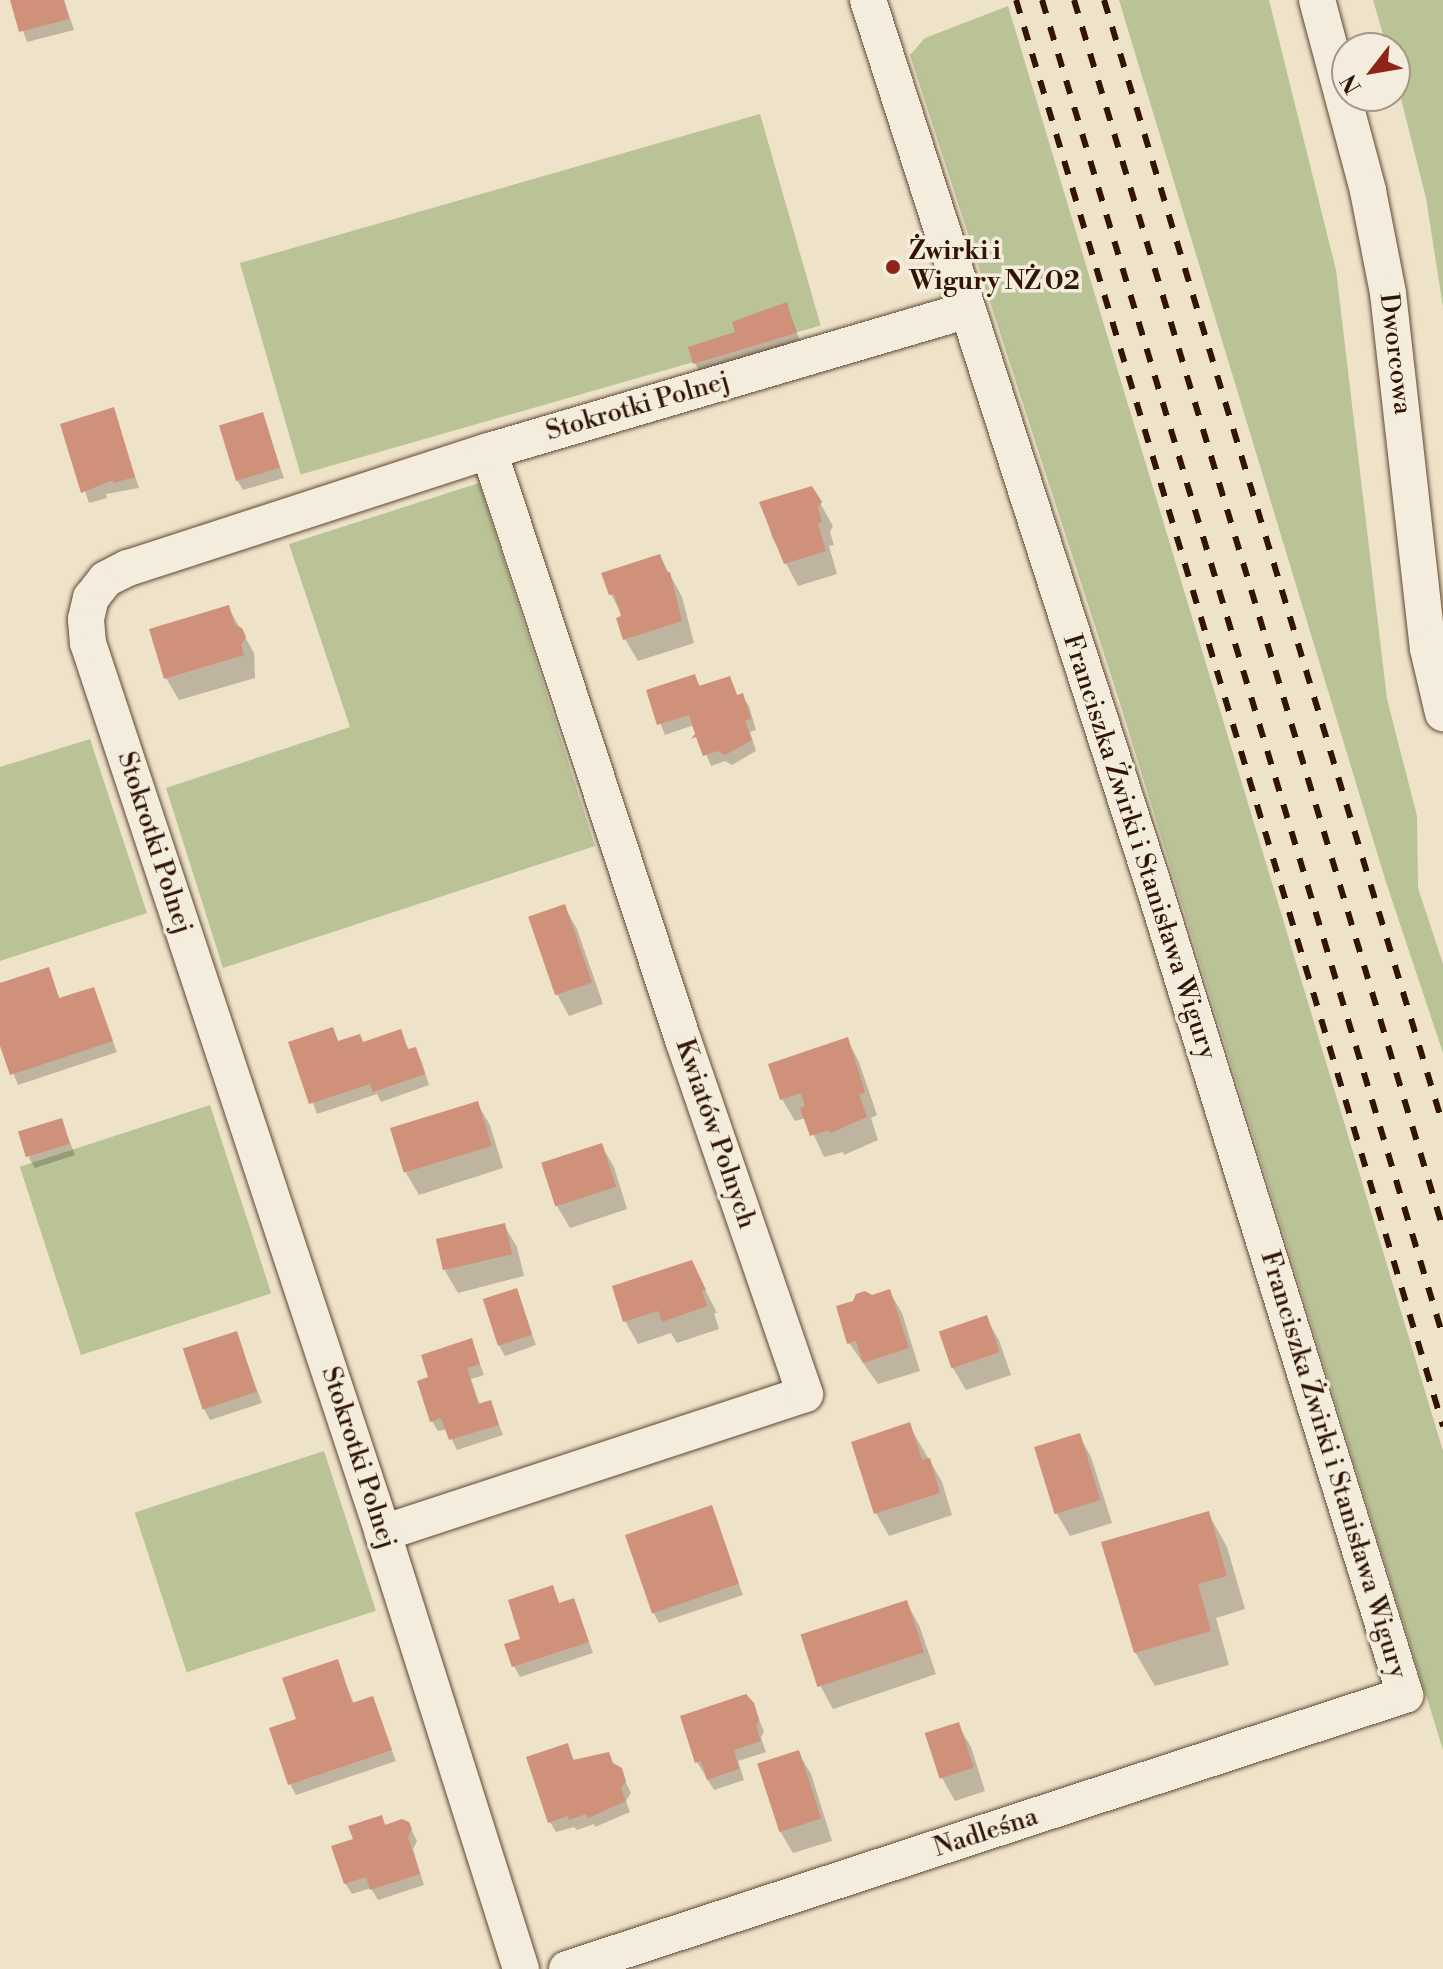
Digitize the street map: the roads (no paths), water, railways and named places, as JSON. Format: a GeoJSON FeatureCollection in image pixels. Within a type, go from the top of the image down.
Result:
{"type":"FeatureCollection","features":[{"type":"Feature","properties":{"kind":"street","name":"Franciszka Żwirki i Stanisława Wigury"},"geometry":{"type":"LineString","coordinates":[[868,0],[1153,884],[1405,1695]]}},
{"type":"Feature","properties":{"kind":"street","name":"Dworcowa"},"geometry":{"type":"LineString","coordinates":[[1317,0],[1368,191],[1388,293],[1428,649],[1443,713]]}},
{"type":"Feature","properties":{"kind":"street","name":"Stokrotki Polnej"},"geometry":{"type":"LineString","coordinates":[[521,1969],[383,1533],[88,643],[86,619],[91,598],[106,579],[128,568],[489,451],[968,310]]}},
{"type":"Feature","properties":{"kind":"street","name":"Kwiatów Polnych"},"geometry":{"type":"LineString","coordinates":[[383,1533],[805,1394],[683,1040],[489,451]]}},
{"type":"Feature","properties":{"kind":"street","name":"Nadleśna"},"geometry":{"type":"LineString","coordinates":[[567,1969],[1405,1695]]}},
{"type":"Feature","properties":{"kind":"railway"},"geometry":{"type":"LineString","coordinates":[[1016,0],[1443,1426]]}},
{"type":"Feature","properties":{"kind":"railway"},"geometry":{"type":"LineString","coordinates":[[1042,0],[1443,1337]]}},
{"type":"Feature","properties":{"kind":"railway"},"geometry":{"type":"LineString","coordinates":[[1074,0],[1443,1228]]}},
{"type":"Feature","properties":{"kind":"railway"},"geometry":{"type":"LineString","coordinates":[[1104,0],[1443,1125]]}},
{"type":"Feature","properties":{"kind":"place","name":"Żwirki i Wigury NŻ 02"},"geometry":{"type":"Point","coordinates":[893,267]}}]}
